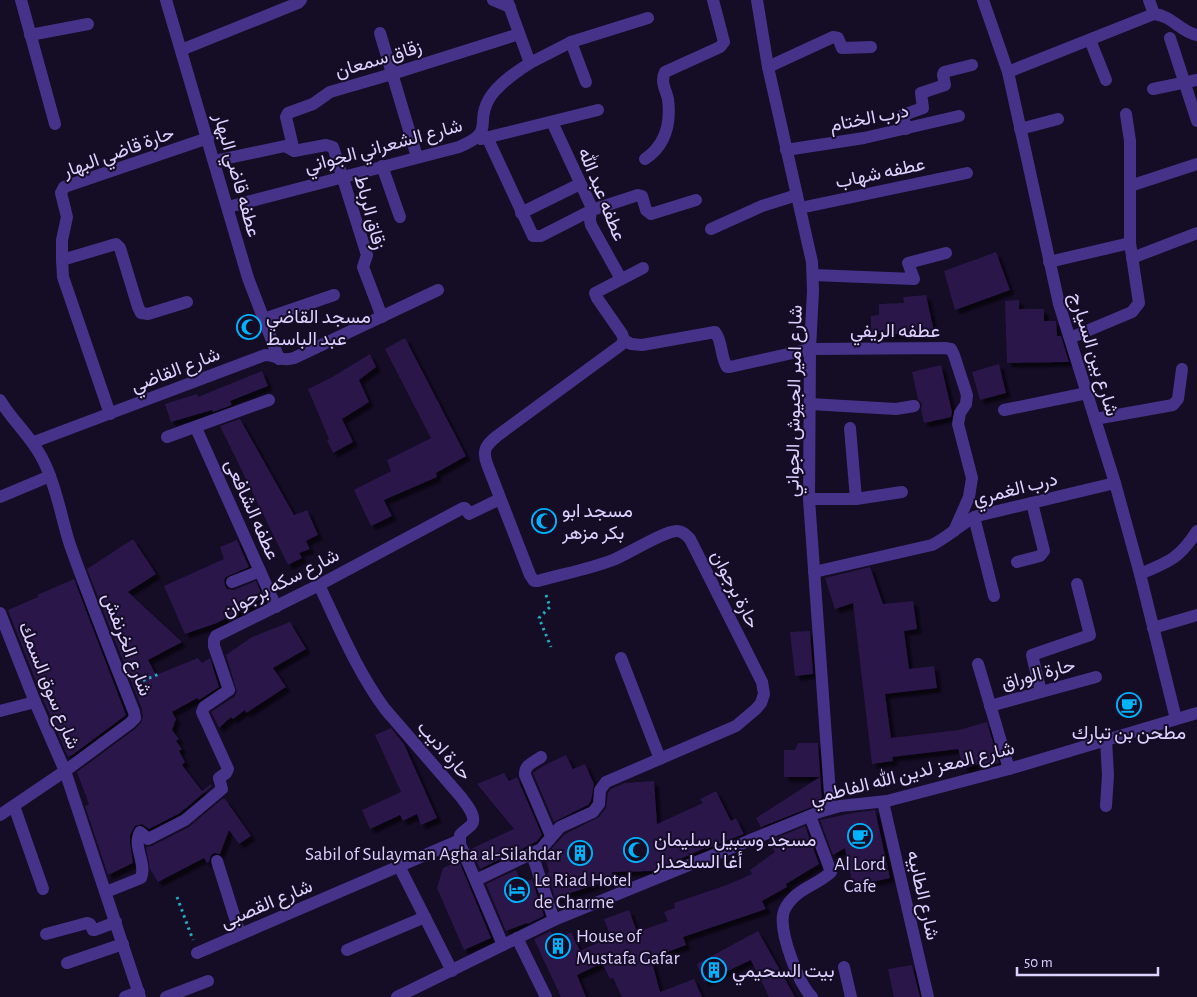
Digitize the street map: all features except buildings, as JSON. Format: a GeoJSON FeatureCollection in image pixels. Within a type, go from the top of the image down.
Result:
{"type":"FeatureCollection","features":[{"type":"Feature","properties":{"kind":"street"},"geometry":{"type":"LineString","coordinates":[[21,0],[54,124]]}},
{"type":"Feature","properties":{"kind":"street","name":"عطفه قاضي البهار"},"geometry":{"type":"LineString","coordinates":[[166,0],[248,278],[279,359]]}},
{"type":"Feature","properties":{"kind":"street"},"geometry":{"type":"LineString","coordinates":[[181,50],[298,3],[301,0]]}},
{"type":"Feature","properties":{"kind":"street"},"geometry":{"type":"LineString","coordinates":[[493,0],[509,4],[530,63]]}},
{"type":"Feature","properties":{"kind":"street"},"geometry":{"type":"LineString","coordinates":[[645,159],[654,153],[660,145],[666,130],[669,114],[668,98],[663,82],[664,72],[720,47],[724,42],[714,0]]}},
{"type":"Feature","properties":{"kind":"street","name":"شارع امير الجيوش الجواني"},"geometry":{"type":"LineString","coordinates":[[757,0],[768,67],[812,262],[810,499],[831,808]]}},
{"type":"Feature","properties":{"kind":"street","name":"شارع بين السيارج"},"geometry":{"type":"LineString","coordinates":[[983,0],[1008,72],[1059,304],[1115,482],[1176,719]]}},
{"type":"Feature","properties":{"kind":"street"},"geometry":{"type":"LineString","coordinates":[[1149,0],[1154,14]]}},
{"type":"Feature","properties":{"kind":"street"},"geometry":{"type":"LineString","coordinates":[[1008,72],[1154,14],[1164,15],[1185,31],[1197,35]]}},
{"type":"Feature","properties":{"kind":"street","name":"شارع الشعراني الجواني"},"geometry":{"type":"LineString","coordinates":[[228,207],[459,147],[480,135],[483,129],[485,109],[494,91],[530,63],[571,42],[648,18]]}},
{"type":"Feature","properties":{"kind":"street"},"geometry":{"type":"LineString","coordinates":[[30,35],[88,24]]}},
{"type":"Feature","properties":{"kind":"street"},"geometry":{"type":"LineString","coordinates":[[380,33],[417,157]]}},
{"type":"Feature","properties":{"kind":"street","name":"زقاق سمعان"},"geometry":{"type":"LineString","coordinates":[[294,151],[286,117],[288,113],[312,104],[330,92],[519,34]]}},
{"type":"Feature","properties":{"kind":"street"},"geometry":{"type":"LineString","coordinates":[[768,67],[832,37],[838,38],[842,48],[871,47]]}},
{"type":"Feature","properties":{"kind":"street"},"geometry":{"type":"LineString","coordinates":[[1170,38],[1191,81],[1197,121]]}},
{"type":"Feature","properties":{"kind":"street"},"geometry":{"type":"LineString","coordinates":[[1090,40],[1106,80]]}},
{"type":"Feature","properties":{"kind":"street"},"geometry":{"type":"LineString","coordinates":[[571,42],[586,82]]}},
{"type":"Feature","properties":{"kind":"street"},"geometry":{"type":"LineString","coordinates":[[906,129],[903,115],[923,108],[921,93],[944,86],[943,75],[946,72],[972,65]]}},
{"type":"Feature","properties":{"kind":"street"},"geometry":{"type":"LineString","coordinates":[[1153,89],[1191,81]]}},
{"type":"Feature","properties":{"kind":"street"},"geometry":{"type":"LineString","coordinates":[[474,140],[598,110]]}},
{"type":"Feature","properties":{"kind":"street"},"geometry":{"type":"LineString","coordinates":[[1070,338],[1132,312],[1139,303],[1130,243],[1130,141],[1126,114]]}},
{"type":"Feature","properties":{"kind":"street","name":"درب الختام"},"geometry":{"type":"LineString","coordinates":[[786,150],[906,129],[959,116]]}},
{"type":"Feature","properties":{"kind":"street"},"geometry":{"type":"LineString","coordinates":[[1020,129],[1058,119]]}},
{"type":"Feature","properties":{"kind":"street","name":"عطفه عبد الله"},"geometry":{"type":"LineString","coordinates":[[552,122],[592,210],[590,215],[591,224],[621,279]]}},
{"type":"Feature","properties":{"kind":"street"},"geometry":{"type":"LineString","coordinates":[[487,137],[533,236],[541,236],[592,210],[638,195],[642,196],[646,210],[652,214],[696,200]]}},
{"type":"Feature","properties":{"kind":"street","name":"حارة قاضي البهار"},"geometry":{"type":"LineString","coordinates":[[110,414],[68,293],[64,276],[62,240],[67,217],[61,193],[64,187],[208,138]]}},
{"type":"Feature","properties":{"kind":"street","name":"زقاق الرباط"},"geometry":{"type":"LineString","coordinates":[[214,162],[285,146],[294,151],[330,145],[333,147],[367,255],[363,267],[382,317]]}},
{"type":"Feature","properties":{"kind":"street"},"geometry":{"type":"LineString","coordinates":[[1130,186],[1197,164]]}},
{"type":"Feature","properties":{"kind":"street"},"geometry":{"type":"LineString","coordinates":[[382,166],[400,217]]}},
{"type":"Feature","properties":{"kind":"street","name":"عطفه شهاب"},"geometry":{"type":"LineString","coordinates":[[711,229],[762,206],[798,202],[967,173]]}},
{"type":"Feature","properties":{"kind":"street"},"geometry":{"type":"LineString","coordinates":[[521,213],[580,184]]}},
{"type":"Feature","properties":{"kind":"street"},"geometry":{"type":"LineString","coordinates":[[1132,258],[1197,233]]}},
{"type":"Feature","properties":{"kind":"street"},"geometry":{"type":"LineString","coordinates":[[1049,262],[1130,243]]}},
{"type":"Feature","properties":{"kind":"street"},"geometry":{"type":"LineString","coordinates":[[62,260],[116,244],[120,248],[138,307],[142,313],[148,314],[186,302]]}},
{"type":"Feature","properties":{"kind":"street"},"geometry":{"type":"LineString","coordinates":[[813,275],[914,279],[908,263],[946,252]]}},
{"type":"Feature","properties":{"kind":"street"},"geometry":{"type":"LineString","coordinates":[[643,268],[595,293],[624,340],[631,344],[642,345],[715,332],[719,337],[726,367],[810,349]]}},
{"type":"Feature","properties":{"kind":"street","name":"شارع القاضي"},"geometry":{"type":"LineString","coordinates":[[34,442],[265,355],[285,360],[294,358],[438,290]]}},
{"type":"Feature","properties":{"kind":"street"},"geometry":{"type":"LineString","coordinates":[[264,319],[334,295]]}},
{"type":"Feature","properties":{"kind":"street"},"geometry":{"type":"LineString","coordinates":[[538,580],[530,575],[500,499],[484,456],[486,447],[497,436],[621,346],[624,340]]}},
{"type":"Feature","properties":{"kind":"street","name":"عطفه الريفي"},"geometry":{"type":"LineString","coordinates":[[810,349],[951,349],[967,395],[966,404],[960,413],[958,424],[971,469],[972,488],[954,530]]}},
{"type":"Feature","properties":{"kind":"street"},"geometry":{"type":"LineString","coordinates":[[1095,419],[1173,405],[1178,399],[1182,369]]}},
{"type":"Feature","properties":{"kind":"street"},"geometry":{"type":"LineString","coordinates":[[1004,410],[1087,394]]}},
{"type":"Feature","properties":{"kind":"street","name":"شارع الخرنفش"},"geometry":{"type":"LineString","coordinates":[[0,400],[16,424],[34,442],[50,476],[70,544],[134,712],[134,718],[65,771]]}},
{"type":"Feature","properties":{"kind":"street"},"geometry":{"type":"LineString","coordinates":[[167,437],[269,400]]}},
{"type":"Feature","properties":{"kind":"street"},"geometry":{"type":"LineString","coordinates":[[810,404],[896,408],[914,406]]}},
{"type":"Feature","properties":{"kind":"street","name":"عطفه الشافعى"},"geometry":{"type":"LineString","coordinates":[[196,428],[276,606]]}},
{"type":"Feature","properties":{"kind":"street"},"geometry":{"type":"LineString","coordinates":[[850,428],[856,499]]}},
{"type":"Feature","properties":{"kind":"street"},"geometry":{"type":"LineString","coordinates":[[0,498],[50,476]]}},
{"type":"Feature","properties":{"kind":"street","name":"درب الغمري"},"geometry":{"type":"LineString","coordinates":[[814,572],[932,545],[943,540],[967,520],[974,517],[1115,482]]}},
{"type":"Feature","properties":{"kind":"street"},"geometry":{"type":"LineString","coordinates":[[810,499],[856,499],[902,492]]}},
{"type":"Feature","properties":{"kind":"street","name":"شارع سكه برجوان"},"geometry":{"type":"LineString","coordinates":[[106,892],[141,878],[143,870],[137,845],[137,838],[140,832],[148,839],[185,820],[222,789],[219,778],[226,774],[228,770],[202,712],[204,707],[229,690],[214,646],[214,640],[220,634],[319,585],[463,508],[469,514],[500,499]]}},
{"type":"Feature","properties":{"kind":"street"},"geometry":{"type":"LineString","coordinates":[[1016,562],[1040,556],[1044,551],[1032,502]]}},
{"type":"Feature","properties":{"kind":"street"},"geometry":{"type":"LineString","coordinates":[[974,517],[994,596]]}},
{"type":"Feature","properties":{"kind":"street","name":"حارة برجوان"},"geometry":{"type":"LineString","coordinates":[[476,880],[532,854],[545,846],[560,827],[597,809],[600,800],[600,790],[606,782],[736,726],[756,710],[764,694],[762,682],[690,539],[685,533],[679,530],[673,531],[596,566],[538,580]]}},
{"type":"Feature","properties":{"kind":"street"},"geometry":{"type":"LineString","coordinates":[[1140,574],[1164,564],[1181,554],[1197,531]]}},
{"type":"Feature","properties":{"kind":"street"},"geometry":{"type":"LineString","coordinates":[[232,582],[260,571]]}},
{"type":"Feature","properties":{"kind":"street"},"geometry":{"type":"LineString","coordinates":[[1041,692],[1032,655],[1090,635],[1077,584]]}},
{"type":"Feature","properties":{"kind":"street","name":"حارة اديب"},"geometry":{"type":"LineString","coordinates":[[319,585],[360,670],[374,694],[384,709],[461,797],[474,818],[473,823],[460,835],[460,840]]}},
{"type":"Feature","properties":{"kind":"street","name":"شارع سوق السمك"},"geometry":{"type":"LineString","coordinates":[[0,613],[65,771]]}},
{"type":"Feature","properties":{"kind":"street"},"geometry":{"type":"LineString","coordinates":[[1153,628],[1197,615]]}},
{"type":"Feature","properties":{"kind":"street"},"geometry":{"type":"LineString","coordinates":[[620,658],[660,759]]}},
{"type":"Feature","properties":{"kind":"street"},"geometry":{"type":"LineString","coordinates":[[978,664],[1009,769]]}},
{"type":"Feature","properties":{"kind":"street","name":"حارة الوراق"},"geometry":{"type":"LineString","coordinates":[[990,706],[1096,677]]}},
{"type":"Feature","properties":{"kind":"street"},"geometry":{"type":"LineString","coordinates":[[0,711],[35,702]]}},
{"type":"Feature","properties":{"kind":"street","name":"شارع المعز لدين الله الفاطمي"},"geometry":{"type":"LineString","coordinates":[[397,997],[424,991],[452,971],[554,920],[831,808],[883,802],[1009,769],[1197,713]]}},
{"type":"Feature","properties":{"kind":"street"},"geometry":{"type":"LineString","coordinates":[[1106,740],[1108,775],[1106,806]]}},
{"type":"Feature","properties":{"kind":"street"},"geometry":{"type":"LineString","coordinates":[[541,757],[528,765],[525,775],[552,836]]}},
{"type":"Feature","properties":{"kind":"street"},"geometry":{"type":"LineString","coordinates":[[0,815],[65,771],[140,995],[126,997]]}},
{"type":"Feature","properties":{"kind":"street","name":"شارع الطابيه"},"geometry":{"type":"LineString","coordinates":[[883,802],[928,997]]}},
{"type":"Feature","properties":{"kind":"street"},"geometry":{"type":"LineString","coordinates":[[14,806],[44,889]]}},
{"type":"Feature","properties":{"kind":"street"},"geometry":{"type":"LineString","coordinates":[[810,816],[830,872],[794,896],[786,907],[783,916],[784,928],[794,967],[798,978],[812,997]]}},
{"type":"Feature","properties":{"kind":"street"},"geometry":{"type":"LineString","coordinates":[[460,840],[503,946]]}},
{"type":"Feature","properties":{"kind":"street","name":"شارع القصبى"},"geometry":{"type":"LineString","coordinates":[[197,952],[460,840]]}},
{"type":"Feature","properties":{"kind":"street"},"geometry":{"type":"LineString","coordinates":[[532,854],[554,920]]}},
{"type":"Feature","properties":{"kind":"street"},"geometry":{"type":"LineString","coordinates":[[217,861],[240,934]]}},
{"type":"Feature","properties":{"kind":"street"},"geometry":{"type":"LineString","coordinates":[[399,866],[452,971]]}},
{"type":"Feature","properties":{"kind":"street"},"geometry":{"type":"LineString","coordinates":[[347,950],[425,917]]}},
{"type":"Feature","properties":{"kind":"street"},"geometry":{"type":"LineString","coordinates":[[46,934],[88,924],[95,930],[116,922]]}},
{"type":"Feature","properties":{"kind":"street"},"geometry":{"type":"LineString","coordinates":[[517,938],[546,997]]}},
{"type":"Feature","properties":{"kind":"street"},"geometry":{"type":"LineString","coordinates":[[67,963],[123,944]]}},
{"type":"Feature","properties":{"kind":"street"},"geometry":{"type":"LineString","coordinates":[[844,967],[849,996]]}},
{"type":"Feature","properties":{"kind":"street"},"geometry":{"type":"LineString","coordinates":[[166,997],[208,981]]}},
{"type":"Feature","properties":{"kind":"path"},"geometry":{"type":"LineString","coordinates":[[538,580],[550,607],[541,616],[540,622],[551,647]]}},
{"type":"Feature","properties":{"kind":"path"},"geometry":{"type":"LineString","coordinates":[[125,689],[159,674]]}},
{"type":"Feature","properties":{"kind":"place","name":"مسجد القاضي عبد الباسط"},"geometry":{"type":"Point","coordinates":[249,327]}},
{"type":"Feature","properties":{"kind":"place","name":"مسجد ابو بكر مزهر"},"geometry":{"type":"Point","coordinates":[544,521]}},
{"type":"Feature","properties":{"kind":"place","name":"مطحن بن تبارك"},"geometry":{"type":"Point","coordinates":[1129,705]}},
{"type":"Feature","properties":{"kind":"place","name":"Al Lord Cafe"},"geometry":{"type":"Point","coordinates":[860,836]}},
{"type":"Feature","properties":{"kind":"place","name":"مسجد وسبيل سليمان أغا السلحدار"},"geometry":{"type":"Point","coordinates":[636,850]}},
{"type":"Feature","properties":{"kind":"place","name":"Sabil of Sulayman Agha al-Silahdar"},"geometry":{"type":"Point","coordinates":[580,853]}},
{"type":"Feature","properties":{"kind":"place","name":"Le Riad Hotel de Charme"},"geometry":{"type":"Point","coordinates":[517,890]}},
{"type":"Feature","properties":{"kind":"place","name":"House of Mustafa Gafar"},"geometry":{"type":"Point","coordinates":[558,946]}},
{"type":"Feature","properties":{"kind":"place","name":"بيت السحيمي"},"geometry":{"type":"Point","coordinates":[714,970]}}]}
